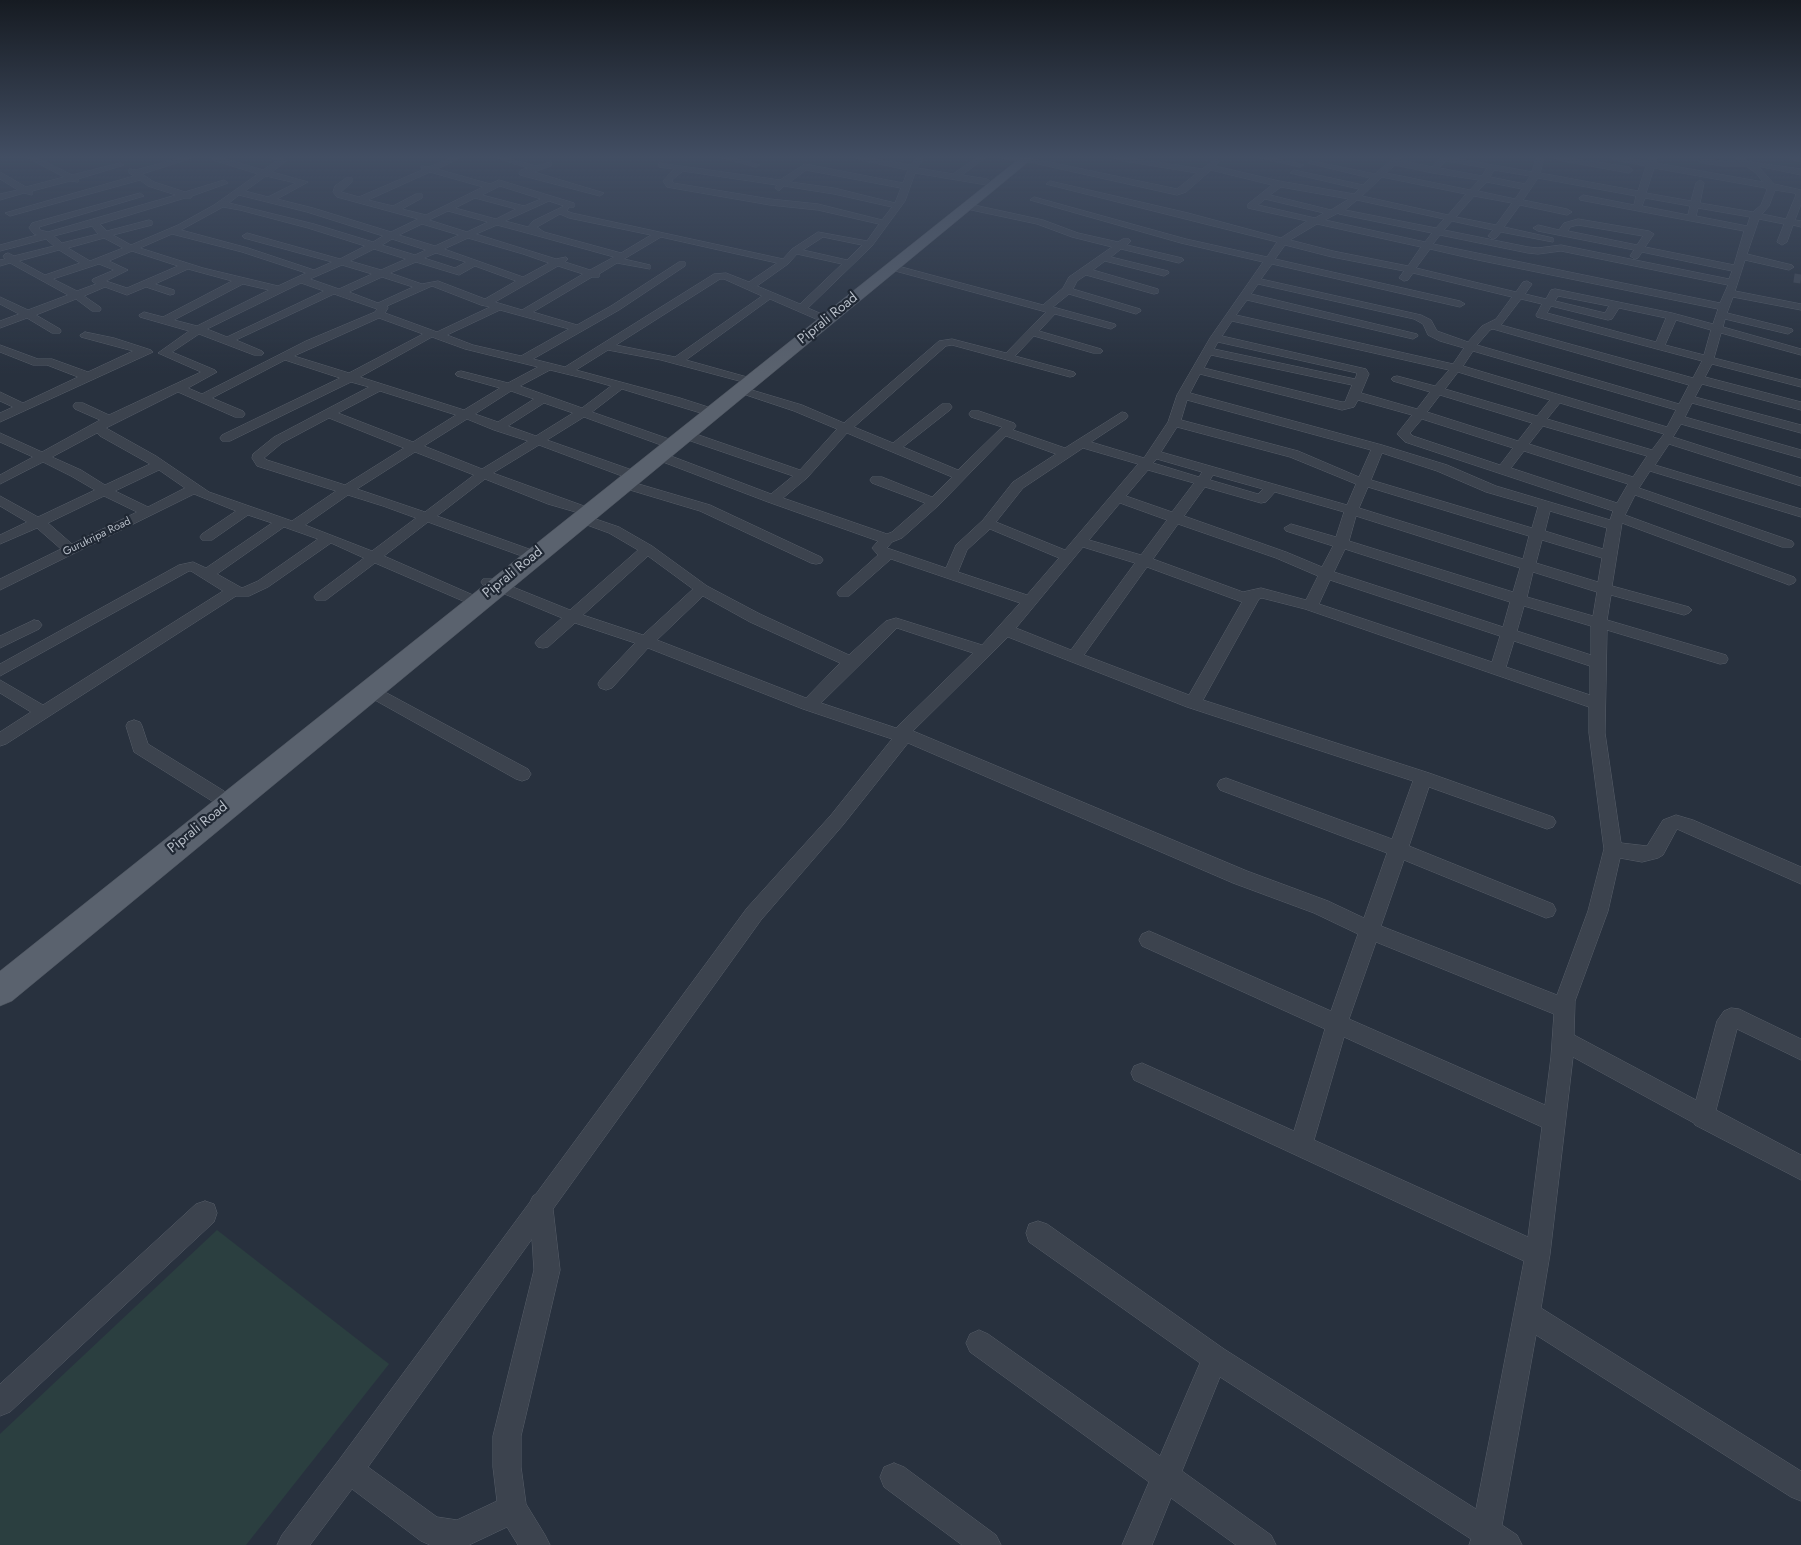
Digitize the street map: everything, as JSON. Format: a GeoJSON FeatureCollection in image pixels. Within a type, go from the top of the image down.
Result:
{"type":"FeatureCollection","features":[{"type":"Feature","properties":{"kind":"main road"},"geometry":{"type":"LineString","coordinates":[[670,444],[704,410],[742,384],[811,312],[921,230]]}},
{"type":"Feature","properties":{"kind":"main road","name":"Piprali Road"},"geometry":{"type":"LineString","coordinates":[[0,990],[370,690],[493,584],[580,513],[670,444],[742,384],[936,230]]}},
{"type":"Feature","properties":{"kind":"main road"},"geometry":{"type":"LineString","coordinates":[[0,972],[468,598],[493,584],[524,552],[580,513]]}},
{"type":"Feature","properties":{"kind":"street"},"geometry":{"type":"LineString","coordinates":[[36,230],[89,264]]}},
{"type":"Feature","properties":{"kind":"street"},"geometry":{"type":"LineString","coordinates":[[65,230],[0,248],[11,260],[77,295],[96,309]]}},
{"type":"Feature","properties":{"kind":"street"},"geometry":{"type":"LineString","coordinates":[[100,230],[120,244],[132,249],[187,266],[276,289]]}},
{"type":"Feature","properties":{"kind":"street"},"geometry":{"type":"LineString","coordinates":[[0,263],[121,230]]}},
{"type":"Feature","properties":{"kind":"street"},"geometry":{"type":"LineString","coordinates":[[166,230],[245,250],[315,273]]}},
{"type":"Feature","properties":{"kind":"street"},"geometry":{"type":"LineString","coordinates":[[44,278],[101,261],[174,230]]}},
{"type":"Feature","properties":{"kind":"street"},"geometry":{"type":"LineString","coordinates":[[323,230],[456,271],[475,262]]}},
{"type":"Feature","properties":{"kind":"street"},"geometry":{"type":"LineString","coordinates":[[376,230],[475,262],[524,281]]}},
{"type":"Feature","properties":{"kind":"street"},"geometry":{"type":"LineString","coordinates":[[85,335],[110,340],[158,356],[198,330],[276,289],[341,262],[403,230]]}},
{"type":"Feature","properties":{"kind":"street"},"geometry":{"type":"LineString","coordinates":[[454,230],[558,262],[593,275]]}},
{"type":"Feature","properties":{"kind":"street"},"geometry":{"type":"LineString","coordinates":[[228,340],[475,230]]}},
{"type":"Feature","properties":{"kind":"street"},"geometry":{"type":"LineString","coordinates":[[526,230],[588,246],[647,268]]}},
{"type":"Feature","properties":{"kind":"street"},"geometry":{"type":"LineString","coordinates":[[536,230],[541,234]]}},
{"type":"Feature","properties":{"kind":"street"},"geometry":{"type":"LineString","coordinates":[[641,230],[784,262]]}},
{"type":"Feature","properties":{"kind":"street"},"geometry":{"type":"LineString","coordinates":[[568,371],[718,276],[723,275],[811,312],[849,263],[869,244],[880,230]]}},
{"type":"Feature","properties":{"kind":"street"},"geometry":{"type":"LineString","coordinates":[[1062,230],[1075,235],[1180,260]]}},
{"type":"Feature","properties":{"kind":"street"},"geometry":{"type":"LineString","coordinates":[[1008,356],[1066,290],[1073,279],[1144,230]]}},
{"type":"Feature","properties":{"kind":"street"},"geometry":{"type":"LineString","coordinates":[[1149,230],[1165,236],[1460,304]]}},
{"type":"Feature","properties":{"kind":"street"},"geometry":{"type":"LineString","coordinates":[[1165,236],[1172,230]]}},
{"type":"Feature","properties":{"kind":"street"},"geometry":{"type":"LineString","coordinates":[[1242,230],[1608,317]]}},
{"type":"Feature","properties":{"kind":"street"},"geometry":{"type":"LineString","coordinates":[[292,1545],[349,1470],[754,914],[837,820],[902,735],[941,692],[1006,630],[1067,556],[1081,542],[1116,497],[1149,461],[1174,422],[1183,396],[1215,338],[1271,261],[1283,241],[1297,230]]}},
{"type":"Feature","properties":{"kind":"street"},"geometry":{"type":"LineString","coordinates":[[1321,230],[1532,268],[1656,293],[1788,331]]}},
{"type":"Feature","properties":{"kind":"street"},"geometry":{"type":"LineString","coordinates":[[1355,230],[1379,235],[1488,269]]}},
{"type":"Feature","properties":{"kind":"street"},"geometry":{"type":"LineString","coordinates":[[1379,235],[1386,230]]}},
{"type":"Feature","properties":{"kind":"street"},"geometry":{"type":"LineString","coordinates":[[1433,230],[1489,242],[1532,268],[1631,262],[1731,288],[1776,304],[1801,307]]}},
{"type":"Feature","properties":{"kind":"street"},"geometry":{"type":"LineString","coordinates":[[1489,242],[1498,230]]}},
{"type":"Feature","properties":{"kind":"street"},"geometry":{"type":"LineString","coordinates":[[1518,230],[1550,240]]}},
{"type":"Feature","properties":{"kind":"street"},"geometry":{"type":"LineString","coordinates":[[1540,230],[1640,248],[1738,269]]}},
{"type":"Feature","properties":{"kind":"street"},"geometry":{"type":"LineString","coordinates":[[1626,230],[1649,234],[1631,262]]}},
{"type":"Feature","properties":{"kind":"street"},"geometry":{"type":"LineString","coordinates":[[1038,1233],[1215,1358],[1493,1540],[1538,1254],[1563,1040],[1565,1001],[1598,911],[1613,849],[1597,733],[1599,624],[1609,555],[1617,517],[1635,486],[1669,436],[1708,360],[1719,343],[1718,330],[1722,311],[1738,269],[1750,230]]}},
{"type":"Feature","properties":{"kind":"street"},"geometry":{"type":"LineString","coordinates":[[1782,242],[1786,230]]}},
{"type":"Feature","properties":{"kind":"street"},"geometry":{"type":"LineString","coordinates":[[1396,288],[1438,231]]}},
{"type":"Feature","properties":{"kind":"street"},"geometry":{"type":"LineString","coordinates":[[524,313],[593,275],[659,234]]}},
{"type":"Feature","properties":{"kind":"street"},"geometry":{"type":"LineString","coordinates":[[750,286],[784,262],[795,251],[821,234],[869,244]]}},
{"type":"Feature","properties":{"kind":"street"},"geometry":{"type":"LineString","coordinates":[[247,236],[422,287]]}},
{"type":"Feature","properties":{"kind":"street"},"geometry":{"type":"LineString","coordinates":[[526,252],[553,237]]}},
{"type":"Feature","properties":{"kind":"street"},"geometry":{"type":"LineString","coordinates":[[485,302],[588,246]]}},
{"type":"Feature","properties":{"kind":"street"},"geometry":{"type":"LineString","coordinates":[[1600,265],[1561,248],[1532,268],[1519,296],[1500,321],[1486,328],[1403,434],[1406,438],[1502,471],[1617,517],[1789,580]]}},
{"type":"Feature","properties":{"kind":"street"},"geometry":{"type":"LineString","coordinates":[[795,251],[849,263]]}},
{"type":"Feature","properties":{"kind":"street"},"geometry":{"type":"LineString","coordinates":[[1742,256],[1789,267]]}},
{"type":"Feature","properties":{"kind":"street"},"geometry":{"type":"LineString","coordinates":[[1105,258],[1164,273]]}},
{"type":"Feature","properties":{"kind":"street"},"geometry":{"type":"LineString","coordinates":[[101,261],[124,270],[97,281],[127,292],[187,266]]}},
{"type":"Feature","properties":{"kind":"street"},"geometry":{"type":"LineString","coordinates":[[523,360],[580,329],[682,264]]}},
{"type":"Feature","properties":{"kind":"street"},"geometry":{"type":"LineString","coordinates":[[1591,281],[1600,265]]}},
{"type":"Feature","properties":{"kind":"street"},"geometry":{"type":"LineString","coordinates":[[891,267],[1110,326]]}},
{"type":"Feature","properties":{"kind":"street"},"geometry":{"type":"LineString","coordinates":[[202,398],[422,287],[459,272],[456,271]]}},
{"type":"Feature","properties":{"kind":"street"},"geometry":{"type":"LineString","coordinates":[[1085,271],[1154,291]]}},
{"type":"Feature","properties":{"kind":"street"},"geometry":{"type":"LineString","coordinates":[[1624,276],[1658,286],[1650,311]]}},
{"type":"Feature","properties":{"kind":"street"},"geometry":{"type":"LineString","coordinates":[[301,279],[338,291],[469,347],[568,371],[704,410]]}},
{"type":"Feature","properties":{"kind":"street"},"geometry":{"type":"LineString","coordinates":[[1073,279],[1092,284]]}},
{"type":"Feature","properties":{"kind":"street"},"geometry":{"type":"LineString","coordinates":[[164,321],[242,280]]}},
{"type":"Feature","properties":{"kind":"street"},"geometry":{"type":"LineString","coordinates":[[1256,281],[1423,319],[1436,336],[1470,347],[1697,381],[1801,406]]}},
{"type":"Feature","properties":{"kind":"street"},"geometry":{"type":"LineString","coordinates":[[434,283],[485,302],[580,329]]}},
{"type":"Feature","properties":{"kind":"street"},"geometry":{"type":"LineString","coordinates":[[0,325],[104,284]]}},
{"type":"Feature","properties":{"kind":"street"},"geometry":{"type":"LineString","coordinates":[[146,284],[170,292]]}},
{"type":"Feature","properties":{"kind":"street"},"geometry":{"type":"LineString","coordinates":[[1066,290],[1136,311]]}},
{"type":"Feature","properties":{"kind":"street"},"geometry":{"type":"LineString","coordinates":[[1777,422],[1783,402],[1795,379],[1708,360],[1541,315],[1555,292],[1672,316],[1801,352]]}},
{"type":"Feature","properties":{"kind":"street"},"geometry":{"type":"LineString","coordinates":[[677,361],[771,294]]}},
{"type":"Feature","properties":{"kind":"street"},"geometry":{"type":"LineString","coordinates":[[1245,296],[1414,336]]}},
{"type":"Feature","properties":{"kind":"street"},"geometry":{"type":"LineString","coordinates":[[0,300],[29,314],[56,331]]}},
{"type":"Feature","properties":{"kind":"street"},"geometry":{"type":"LineString","coordinates":[[1599,331],[1616,304]]}},
{"type":"Feature","properties":{"kind":"street"},"geometry":{"type":"LineString","coordinates":[[226,438],[436,334],[500,306]]}},
{"type":"Feature","properties":{"kind":"street"},"geometry":{"type":"LineString","coordinates":[[1196,370],[1342,406],[1350,404],[1399,313]]}},
{"type":"Feature","properties":{"kind":"street"},"geometry":{"type":"LineString","coordinates":[[144,315],[198,330],[258,353]]}},
{"type":"Feature","properties":{"kind":"street"},"geometry":{"type":"LineString","coordinates":[[1659,347],[1672,316]]}},
{"type":"Feature","properties":{"kind":"street"},"geometry":{"type":"LineString","coordinates":[[1230,317],[1368,368],[1419,413],[1520,445],[1635,486],[1787,544]]}},
{"type":"Feature","properties":{"kind":"street"},"geometry":{"type":"LineString","coordinates":[[1492,326],[1684,409],[1801,454]]}},
{"type":"Feature","properties":{"kind":"street"},"geometry":{"type":"LineString","coordinates":[[1030,332],[1097,352]]}},
{"type":"Feature","properties":{"kind":"street"},"geometry":{"type":"LineString","coordinates":[[1215,338],[1356,369],[1456,368],[1556,398],[1801,482]]}},
{"type":"Feature","properties":{"kind":"street"},"geometry":{"type":"LineString","coordinates":[[773,500],[802,475],[845,428],[946,342],[1008,356],[1070,374]]}},
{"type":"Feature","properties":{"kind":"street"},"geometry":{"type":"LineString","coordinates":[[606,346],[677,361],[742,384],[961,476]]}},
{"type":"Feature","properties":{"kind":"street"},"geometry":{"type":"LineString","coordinates":[[0,348],[37,363],[48,361],[87,376]]}},
{"type":"Feature","properties":{"kind":"street"},"geometry":{"type":"LineString","coordinates":[[0,418],[142,351]]}},
{"type":"Feature","properties":{"kind":"street"},"geometry":{"type":"LineString","coordinates":[[1208,351],[1368,368]]}},
{"type":"Feature","properties":{"kind":"street"},"geometry":{"type":"LineString","coordinates":[[0,480],[109,420],[211,372],[164,353]]}},
{"type":"Feature","properties":{"kind":"street"},"geometry":{"type":"LineString","coordinates":[[286,357],[380,386],[538,441],[626,478],[705,508],[816,560]]}},
{"type":"Feature","properties":{"kind":"street"},"geometry":{"type":"LineString","coordinates":[[207,574],[346,490],[508,388],[548,366]]}},
{"type":"Feature","properties":{"kind":"street"},"geometry":{"type":"LineString","coordinates":[[461,374],[543,398],[670,444],[802,475]]}},
{"type":"Feature","properties":{"kind":"street"},"geometry":{"type":"LineString","coordinates":[[1397,379],[1656,455]]}},
{"type":"Feature","properties":{"kind":"street"},"geometry":{"type":"LineString","coordinates":[[321,597],[483,474],[584,412],[620,385]]}},
{"type":"Feature","properties":{"kind":"street"},"geometry":{"type":"LineString","coordinates":[[380,386],[278,440],[259,454],[258,458],[262,463],[427,517],[524,552]]}},
{"type":"Feature","properties":{"kind":"street"},"geometry":{"type":"LineString","coordinates":[[178,388],[238,414]]}},
{"type":"Feature","properties":{"kind":"street"},"geometry":{"type":"LineString","coordinates":[[0,396],[22,407]]}},
{"type":"Feature","properties":{"kind":"street"},"geometry":{"type":"LineString","coordinates":[[1183,396],[1378,448],[1442,468],[1491,489],[1544,505],[1617,517]]}},
{"type":"Feature","properties":{"kind":"street"},"geometry":{"type":"LineString","coordinates":[[498,427],[543,398]]}},
{"type":"Feature","properties":{"kind":"street"},"geometry":{"type":"LineString","coordinates":[[1502,471],[1556,398]]}},
{"type":"Feature","properties":{"kind":"street"},"geometry":{"type":"LineString","coordinates":[[79,406],[109,420]]}},
{"type":"Feature","properties":{"kind":"street"},"geometry":{"type":"LineString","coordinates":[[894,448],[946,407]]}},
{"type":"Feature","properties":{"kind":"street"},"geometry":{"type":"LineString","coordinates":[[1684,409],[1777,422],[1801,429]]}},
{"type":"Feature","properties":{"kind":"street"},"geometry":{"type":"LineString","coordinates":[[329,414],[580,513],[647,549],[702,589],[755,618],[851,662]]}},
{"type":"Feature","properties":{"kind":"street"},"geometry":{"type":"LineString","coordinates":[[844,593],[897,535],[961,476],[1010,426],[975,414]]}},
{"type":"Feature","properties":{"kind":"street"},"geometry":{"type":"LineString","coordinates":[[951,573],[961,548],[988,523],[1018,486],[1122,416]]}},
{"type":"Feature","properties":{"kind":"street"},"geometry":{"type":"LineString","coordinates":[[1174,422],[1294,454],[1347,477],[1536,535],[1609,555]]}},
{"type":"Feature","properties":{"kind":"street"},"geometry":{"type":"LineString","coordinates":[[98,427],[204,495],[376,556],[468,598]]}},
{"type":"Feature","properties":{"kind":"street"},"geometry":{"type":"LineString","coordinates":[[1003,432],[1015,434],[1065,453]]}},
{"type":"Feature","properties":{"kind":"street"},"geometry":{"type":"LineString","coordinates":[[0,437],[43,456],[147,512]]}},
{"type":"Feature","properties":{"kind":"street"},"geometry":{"type":"LineString","coordinates":[[1081,442],[1149,461],[1202,482],[1261,499],[1271,488]]}},
{"type":"Feature","properties":{"kind":"street"},"geometry":{"type":"LineString","coordinates":[[670,444],[773,500],[951,573],[1031,602]]}},
{"type":"Feature","properties":{"kind":"street"},"geometry":{"type":"LineString","coordinates":[[1310,606],[1341,543],[1378,448]]}},
{"type":"Feature","properties":{"kind":"street"},"geometry":{"type":"LineString","coordinates":[[1149,461],[1210,470],[1604,589],[1684,610]]}},
{"type":"Feature","properties":{"kind":"street"},"geometry":{"type":"LineString","coordinates":[[0,540],[159,465]]}},
{"type":"Feature","properties":{"kind":"street"},"geometry":{"type":"LineString","coordinates":[[1649,467],[1801,513]]}},
{"type":"Feature","properties":{"kind":"street"},"geometry":{"type":"LineString","coordinates":[[1074,658],[1210,470]]}},
{"type":"Feature","properties":{"kind":"street"},"geometry":{"type":"LineString","coordinates":[[877,480],[934,502]]}},
{"type":"Feature","properties":{"kind":"street","name":"Gurukripa Road"},"geometry":{"type":"LineString","coordinates":[[0,585],[194,489]]}},
{"type":"Feature","properties":{"kind":"street"},"geometry":{"type":"LineString","coordinates":[[1116,497],[1280,555],[1326,574],[1598,663]]}},
{"type":"Feature","properties":{"kind":"street"},"geometry":{"type":"LineString","coordinates":[[0,500],[38,522],[71,550]]}},
{"type":"Feature","properties":{"kind":"street"},"geometry":{"type":"LineString","coordinates":[[1497,670],[1529,565],[1544,505]]}},
{"type":"Feature","properties":{"kind":"street"},"geometry":{"type":"LineString","coordinates":[[207,537],[246,510]]}},
{"type":"Feature","properties":{"kind":"street"},"geometry":{"type":"LineString","coordinates":[[988,523],[1067,556]]}},
{"type":"Feature","properties":{"kind":"street"},"geometry":{"type":"LineString","coordinates":[[1291,528],[1599,624],[1720,659]]}},
{"type":"Feature","properties":{"kind":"street"},"geometry":{"type":"LineString","coordinates":[[0,671],[178,570],[193,566],[234,591],[244,593],[252,591],[329,538]]}},
{"type":"Feature","properties":{"kind":"street"},"geometry":{"type":"LineString","coordinates":[[1081,542],[1144,561],[1229,593],[1242,596],[1253,596],[1261,593],[1310,606],[1597,704]]}},
{"type":"Feature","properties":{"kind":"street"},"geometry":{"type":"LineString","coordinates":[[543,643],[647,549]]}},
{"type":"Feature","properties":{"kind":"street"},"geometry":{"type":"LineString","coordinates":[[493,584],[571,616],[646,641],[809,705],[902,735],[1240,877],[1321,907],[1369,930],[1564,1008]]}},
{"type":"Feature","properties":{"kind":"street"},"geometry":{"type":"LineString","coordinates":[[606,684],[646,641],[702,589]]}},
{"type":"Feature","properties":{"kind":"street"},"geometry":{"type":"LineString","coordinates":[[0,740],[234,591]]}},
{"type":"Feature","properties":{"kind":"street"},"geometry":{"type":"LineString","coordinates":[[1194,703],[1253,596]]}},
{"type":"Feature","properties":{"kind":"street"},"geometry":{"type":"LineString","coordinates":[[809,705],[885,629],[896,623],[984,652]]}},
{"type":"Feature","properties":{"kind":"street"},"geometry":{"type":"LineString","coordinates":[[0,643],[34,625]]}},
{"type":"Feature","properties":{"kind":"street"},"geometry":{"type":"LineString","coordinates":[[1006,630],[1194,703],[1423,778],[1547,822]]}},
{"type":"Feature","properties":{"kind":"street"},"geometry":{"type":"LineString","coordinates":[[0,686],[43,712]]}},
{"type":"Feature","properties":{"kind":"street"},"geometry":{"type":"LineString","coordinates":[[370,690],[522,774]]}},
{"type":"Feature","properties":{"kind":"street"},"geometry":{"type":"LineString","coordinates":[[134,726],[140,748],[218,796]]}},
{"type":"Feature","properties":{"kind":"street"},"geometry":{"type":"LineString","coordinates":[[1301,1146],[1337,1024],[1423,778]]}},
{"type":"Feature","properties":{"kind":"street"},"geometry":{"type":"LineString","coordinates":[[1226,785],[1398,849],[1546,910]]}},
{"type":"Feature","properties":{"kind":"street"},"geometry":{"type":"LineString","coordinates":[[1613,849],[1642,854],[1651,853],[1656,850],[1669,825],[1676,822],[1687,825],[1801,876]]}},
{"type":"Feature","properties":{"kind":"street"},"geometry":{"type":"LineString","coordinates":[[1149,940],[1554,1121]]}},
{"type":"Feature","properties":{"kind":"street"},"geometry":{"type":"LineString","coordinates":[[1703,1117],[1728,1021],[1731,1018],[1739,1019],[1801,1050]]}},
{"type":"Feature","properties":{"kind":"street"},"geometry":{"type":"LineString","coordinates":[[1563,1040],[1703,1117],[1801,1168]]}},
{"type":"Feature","properties":{"kind":"street"},"geometry":{"type":"LineString","coordinates":[[1142,1073],[1538,1254]]}},
{"type":"Feature","properties":{"kind":"street"},"geometry":{"type":"LineString","coordinates":[[535,1545],[512,1509],[507,1467],[507,1436],[547,1270],[541,1204]]}},
{"type":"Feature","properties":{"kind":"street"},"geometry":{"type":"LineString","coordinates":[[0,1402],[206,1213]]}},
{"type":"Feature","properties":{"kind":"street"},"geometry":{"type":"LineString","coordinates":[[1528,1315],[1801,1487]]}},
{"type":"Feature","properties":{"kind":"street"},"geometry":{"type":"LineString","coordinates":[[979,1343],[1261,1545]]}},
{"type":"Feature","properties":{"kind":"street"},"geometry":{"type":"LineString","coordinates":[[1137,1545],[1215,1358]]}},
{"type":"Feature","properties":{"kind":"street"},"geometry":{"type":"LineString","coordinates":[[349,1470],[431,1531],[458,1534],[512,1509]]}},
{"type":"Feature","properties":{"kind":"street"},"geometry":{"type":"LineString","coordinates":[[894,1477],[986,1545]]}},
{"type":"Feature","properties":{"kind":"green space"},"geometry":{"type":"Polygon","coordinates":[[[217,1230],[389,1364],[246,1545],[0,1545],[0,1434],[217,1230]]]}},
{"type":"Feature","properties":{"kind":"tunnel"},"geometry":{"type":"LineString","coordinates":[[1794,278],[1801,279]]}}]}
